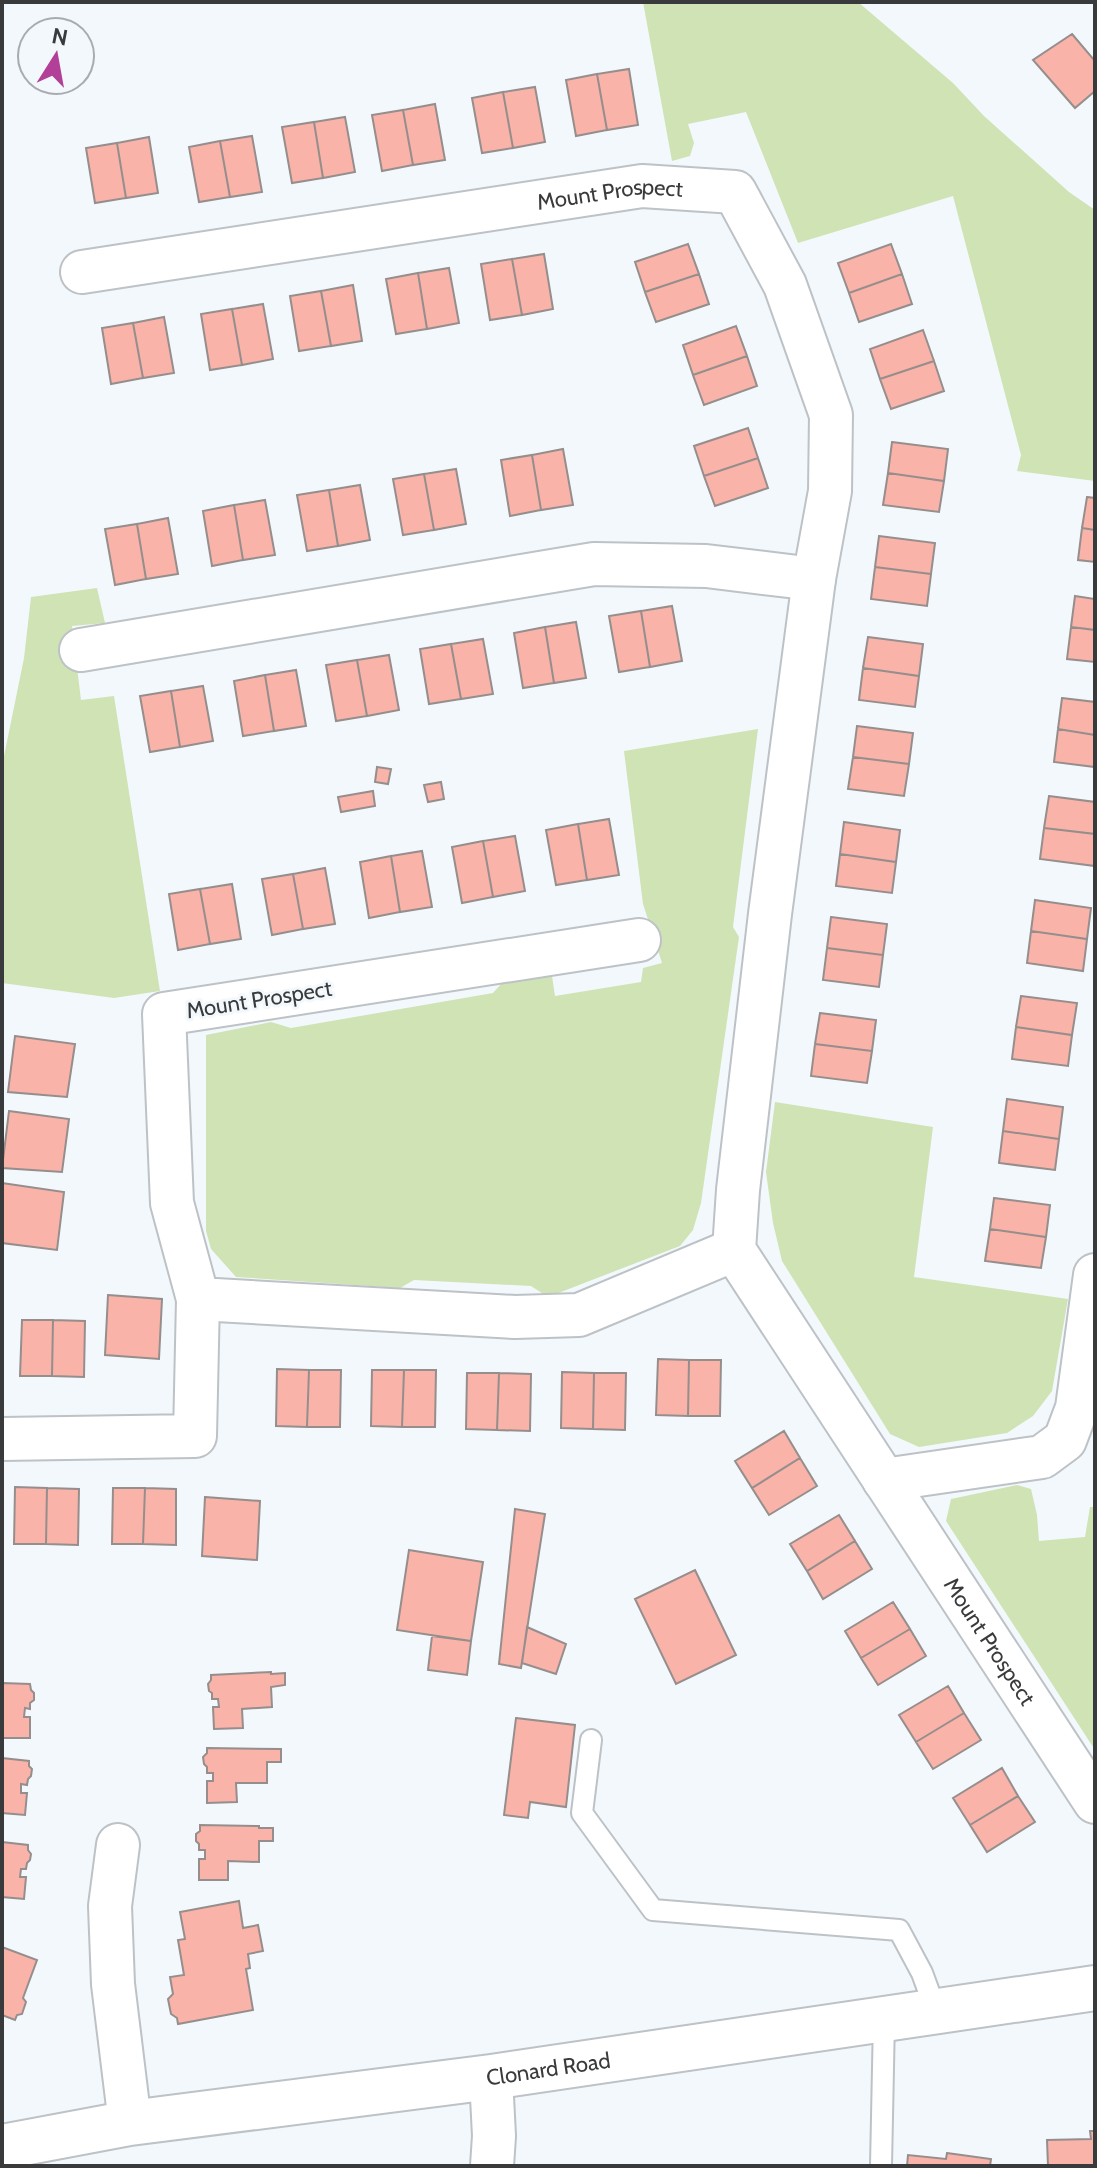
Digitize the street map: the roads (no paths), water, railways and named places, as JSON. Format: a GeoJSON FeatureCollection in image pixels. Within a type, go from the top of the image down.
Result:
{"type":"FeatureCollection","features":[{"type":"Feature","properties":{"kind":"street","name":"Mount Prospect"},"geometry":{"type":"LineString","coordinates":[[82,272],[642,186],[735,192],[785,285],[831,415],[830,491],[814,579],[770,914],[738,1190],[734,1250],[1095,1802]]}},
{"type":"Feature","properties":{"kind":"street"},"geometry":{"type":"LineString","coordinates":[[81,650],[594,564],[706,566],[814,579]]}},
{"type":"Feature","properties":{"kind":"street","name":"Mount Prospect"},"geometry":{"type":"LineString","coordinates":[[2,1439],[195,1436],[198,1299],[172,1203],[164,1014],[639,940]]}},
{"type":"Feature","properties":{"kind":"street"},"geometry":{"type":"LineString","coordinates":[[198,1299],[515,1317],[579,1315],[734,1250]]}},
{"type":"Feature","properties":{"kind":"street"},"geometry":{"type":"LineString","coordinates":[[884,1480],[1042,1457],[1065,1440],[1077,1408],[1095,1275]]}},
{"type":"Feature","properties":{"kind":"street"},"geometry":{"type":"LineString","coordinates":[[118,1845],[110,1906],[113,1984],[130,2123]]}},
{"type":"Feature","properties":{"kind":"street","name":"Clonard Road"},"geometry":{"type":"LineString","coordinates":[[2,2147],[130,2123],[491,2077],[1095,1988]]}},
{"type":"Feature","properties":{"kind":"street"},"geometry":{"type":"LineString","coordinates":[[491,2077],[492,2166]]}},
{"type":"Feature","properties":{"kind":"lane"},"geometry":{"type":"LineString","coordinates":[[591,1740],[582,1813],[653,1910],[899,1930],[922,1973],[936,2011]]}},
{"type":"Feature","properties":{"kind":"lane"},"geometry":{"type":"LineString","coordinates":[[881,2166],[884,2019]]}}]}
